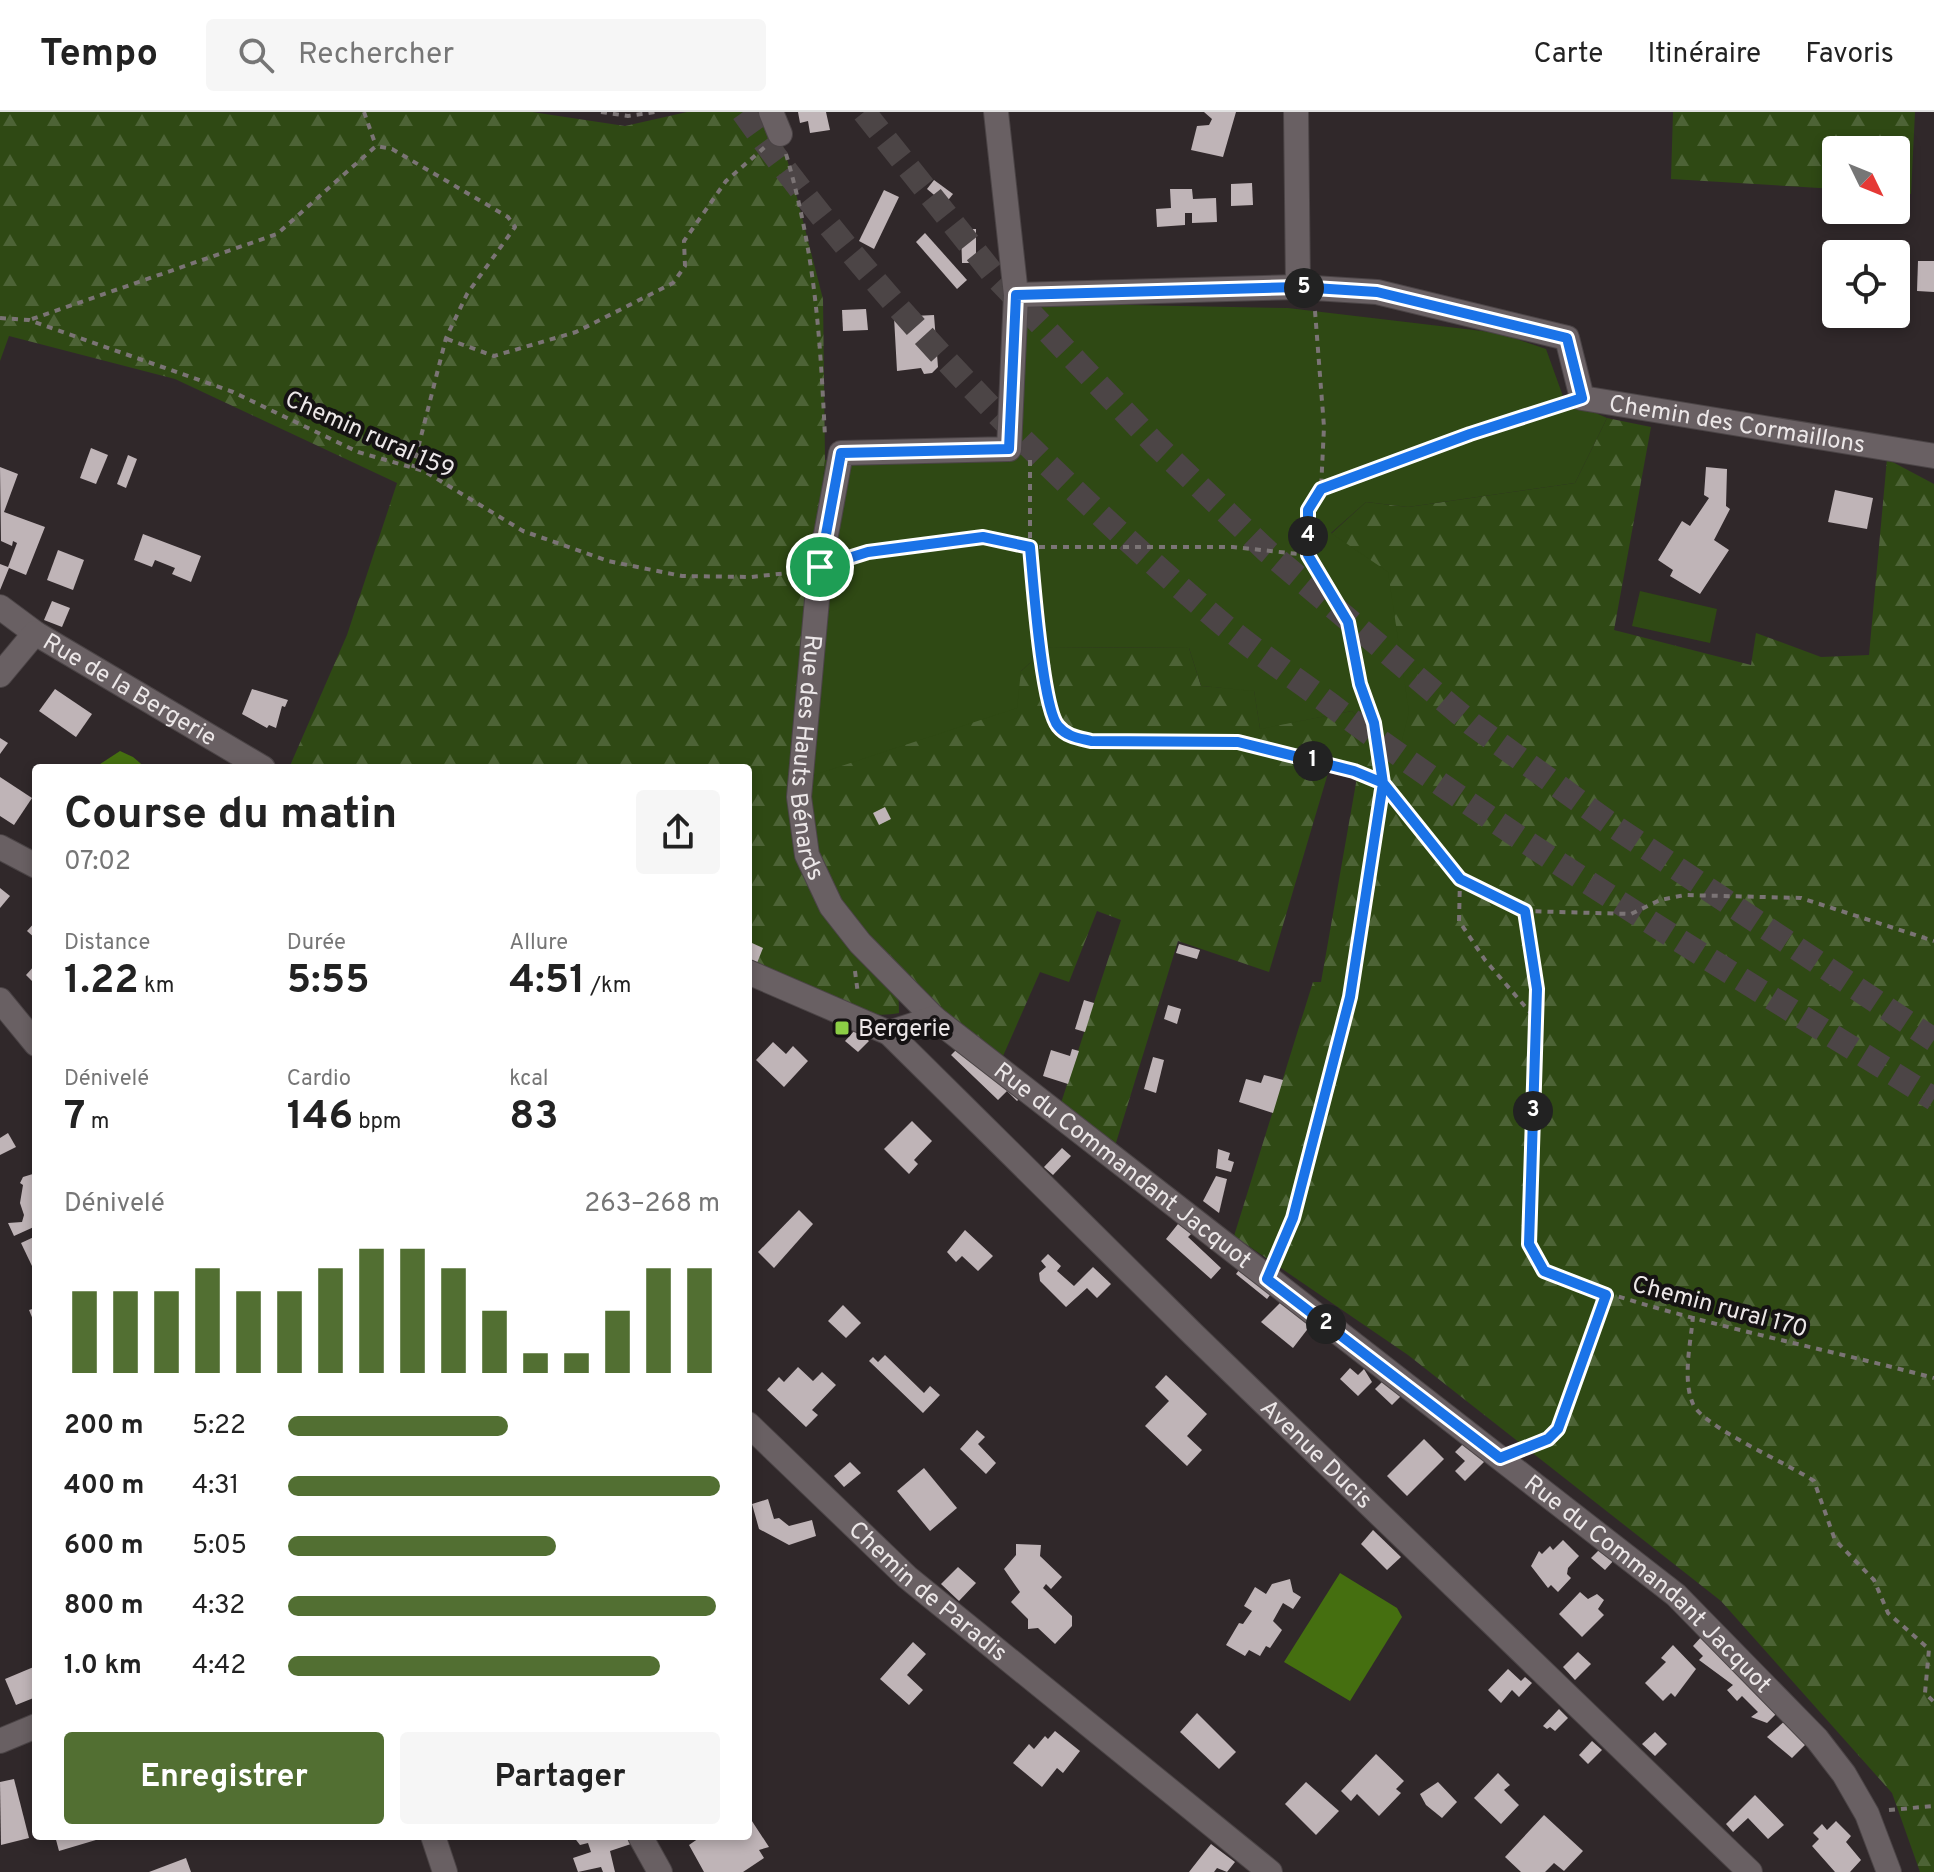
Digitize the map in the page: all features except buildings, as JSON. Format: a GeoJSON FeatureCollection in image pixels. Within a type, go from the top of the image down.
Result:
{"type":"FeatureCollection","features":[{"type":"Feature","properties":{"kind":"street"},"geometry":{"type":"LineString","coordinates":[[841,453],[1009,449],[1016,295],[996,112]]}},
{"type":"Feature","properties":{"kind":"street"},"geometry":{"type":"LineString","coordinates":[[1296,112],[1305,288]]}},
{"type":"Feature","properties":{"kind":"street","name":"Chemin des Cormaillons"},"geometry":{"type":"LineString","coordinates":[[1016,295],[1305,288],[1377,292],[1567,338],[1582,398],[1934,456]]}},
{"type":"Feature","properties":{"kind":"street","name":"Rue des Hauts Bénards"},"geometry":{"type":"LineString","coordinates":[[841,453],[820,567],[799,797],[807,855],[831,906],[860,943],[934,1018]]}},
{"type":"Feature","properties":{"kind":"street","name":"Rue de la Bergerie"},"geometry":{"type":"LineString","coordinates":[[0,607],[35,633],[256,764]]}},
{"type":"Feature","properties":{"kind":"street"},"geometry":{"type":"LineString","coordinates":[[0,675],[35,633]]}},
{"type":"Feature","properties":{"kind":"street"},"geometry":{"type":"LineString","coordinates":[[0,847],[32,864]]}},
{"type":"Feature","properties":{"kind":"street"},"geometry":{"type":"LineString","coordinates":[[752,974],[889,1033],[934,1018]]}},
{"type":"Feature","properties":{"kind":"street"},"geometry":{"type":"LineString","coordinates":[[0,1000],[32,1039]]}},
{"type":"Feature","properties":{"kind":"street","name":"Rue du Commandant Jacquot"},"geometry":{"type":"LineString","coordinates":[[934,1018],[1676,1595],[1817,1739],[1844,1774],[1867,1814],[1889,1872]]}},
{"type":"Feature","properties":{"kind":"street","name":"Avenue Ducis"},"geometry":{"type":"LineString","coordinates":[[889,1033],[1183,1324],[1750,1872]]}},
{"type":"Feature","properties":{"kind":"street","name":"Chemin de Paradis"},"geometry":{"type":"LineString","coordinates":[[752,1428],[907,1577],[1270,1872]]}},
{"type":"Feature","properties":{"kind":"street"},"geometry":{"type":"LineString","coordinates":[[0,1741],[32,1728]]}},
{"type":"Feature","properties":{"kind":"street"},"geometry":{"type":"LineString","coordinates":[[434,1840],[445,1872]]}},
{"type":"Feature","properties":{"kind":"street"},"geometry":{"type":"LineString","coordinates":[[642,1840],[660,1872]]}},
{"type":"Feature","properties":{"kind":"path"},"geometry":{"type":"LineString","coordinates":[[364,112],[376,146]]}},
{"type":"Feature","properties":{"kind":"path"},"geometry":{"type":"LineString","coordinates":[[601,112],[628,116],[655,112]]}},
{"type":"Feature","properties":{"kind":"path"},"geometry":{"type":"LineString","coordinates":[[446,338],[494,356],[576,332],[673,283],[685,266],[684,241],[726,181],[776,123]]}},
{"type":"Feature","properties":{"kind":"path"},"geometry":{"type":"LineString","coordinates":[[776,123],[806,221],[819,310],[826,447],[841,453]]}},
{"type":"Feature","properties":{"kind":"path"},"geometry":{"type":"LineString","coordinates":[[29,320],[277,234],[376,146]]}},
{"type":"Feature","properties":{"kind":"path"},"geometry":{"type":"LineString","coordinates":[[376,146],[392,149],[508,217],[515,227],[467,294],[446,338],[413,468]]}},
{"type":"Feature","properties":{"kind":"path"},"geometry":{"type":"LineString","coordinates":[[1267,1279],[1293,1218],[1350,997],[1383,783],[1374,723],[1360,684],[1348,622],[1308,555],[1308,510],[1321,489],[1324,427],[1305,288]]}},
{"type":"Feature","properties":{"kind":"path","name":"Chemin rural 159"},"geometry":{"type":"LineString","coordinates":[[0,318],[29,320],[233,392],[358,452],[413,468],[523,531],[608,561],[682,576],[751,577],[820,567],[868,552],[983,537],[1030,547],[1219,547],[1308,555]]}},
{"type":"Feature","properties":{"kind":"path"},"geometry":{"type":"LineString","coordinates":[[1321,489],[1470,434],[1582,398]]}},
{"type":"Feature","properties":{"kind":"path"},"geometry":{"type":"LineString","coordinates":[[1009,449],[1030,452],[1030,547],[1039,643],[1056,724],[1071,737],[1091,741],[1238,742],[1354,771],[1383,783],[1460,879],[1525,911],[1631,914],[1660,900],[1685,895],[1801,898],[1934,941]]}},
{"type":"Feature","properties":{"kind":"path"},"geometry":{"type":"LineString","coordinates":[[1460,879],[1459,921],[1485,960],[1536,1019]]}},
{"type":"Feature","properties":{"kind":"path"},"geometry":{"type":"LineString","coordinates":[[1525,911],[1537,989],[1529,1244],[1544,1271],[1606,1295]]}},
{"type":"Feature","properties":{"kind":"path"},"geometry":{"type":"LineString","coordinates":[[855,967],[859,1004]]}},
{"type":"Feature","properties":{"kind":"path","name":"Chemin rural 170"},"geometry":{"type":"LineString","coordinates":[[1500,1458],[1548,1439],[1558,1429],[1606,1295],[1693,1316],[1782,1343],[1851,1355],[1934,1378]]}},
{"type":"Feature","properties":{"kind":"path"},"geometry":{"type":"LineString","coordinates":[[1693,1316],[1688,1381],[1693,1405],[1709,1422],[1814,1481],[1835,1540],[1874,1580],[1888,1613],[1929,1649],[1925,1693],[1934,1702]]}},
{"type":"Feature","properties":{"kind":"path"},"geometry":{"type":"LineString","coordinates":[[1867,1814],[1934,1806]]}},
{"type":"Feature","properties":{"kind":"green space"},"geometry":{"type":"Polygon","coordinates":[[[0,112],[532,112],[625,126],[687,112],[768,112],[785,151],[823,299],[825,460],[795,757],[1021,671],[1048,647],[1189,648],[1201,686],[1254,690],[1260,728],[1352,711],[1396,764],[1331,534],[1366,502],[1408,507],[1575,483],[1607,418],[1651,427],[1614,630],[1751,665],[1756,633],[1821,657],[1869,655],[1887,459],[1934,484],[1934,1872],[1920,1872],[1892,1793],[1721,1601],[1408,1355],[1234,1236],[1313,982],[1321,982],[1359,766],[1331,763],[1269,972],[1178,941],[1115,1146],[1061,1103],[1121,920],[1097,911],[1069,982],[1040,972],[1003,1056],[898,975],[899,1013],[880,1015],[861,1013],[822,1000],[752,967],[752,764],[291,764],[347,635],[397,483],[175,379],[9,336],[0,361],[0,112]]]}},
{"type":"Feature","properties":{"kind":"green space"},"geometry":{"type":"Polygon","coordinates":[[[1673,112],[1915,112],[1911,194],[1910,136],[1822,136],[1822,188],[1671,179],[1673,112]]]}},
{"type":"Feature","properties":{"kind":"green space"},"geometry":{"type":"Polygon","coordinates":[[[1028,303],[1288,308],[1499,333],[1546,349],[1564,399],[1607,418],[1575,483],[1408,507],[1366,502],[1331,533],[1388,572],[1409,712],[1396,764],[1352,711],[1260,729],[1254,691],[1201,686],[1189,648],[1048,647],[1021,671],[1017,708],[808,777],[795,757],[825,460],[1018,459],[1028,303]]]}},
{"type":"Feature","properties":{"kind":"green space"},"geometry":{"type":"Polygon","coordinates":[[[1640,591],[1717,609],[1710,643],[1632,626],[1640,591]]]}},
{"type":"Feature","properties":{"kind":"shaded area"},"geometry":{"type":"Polygon","coordinates":[[[120,751],[141,764],[100,764],[120,751]]]}},
{"type":"Feature","properties":{"kind":"shaded area"},"geometry":{"type":"Polygon","coordinates":[[[1340,1573],[1397,1608],[1402,1617],[1350,1701],[1284,1662],[1340,1573]]]}},
{"type":"Feature","properties":{"kind":"tunnel"},"geometry":{"type":"LineString","coordinates":[[743,112],[848,248],[962,377],[1084,500],[1226,627],[1404,758],[1552,859],[1934,1099]]}},
{"type":"Feature","properties":{"kind":"tunnel"},"geometry":{"type":"LineString","coordinates":[[864,112],[994,275],[1155,444],[1267,551],[1472,724],[1612,825],[1934,1040]]}},
{"type":"Feature","properties":{"kind":"place","name":"Bergerie"},"geometry":{"type":"Point","coordinates":[842,1028]}},
{"type":"Feature","properties":{"kind":"route"},"geometry":{"type":"LineString","coordinates":[[820,567],[841,453],[1009,449],[1016,295],[1298,287],[1377,292],[1567,338],[1582,398],[1470,434],[1321,489],[1308,510],[1308,555],[1348,622],[1360,684],[1374,723],[1383,783],[1460,879],[1525,911],[1537,989],[1529,1244],[1544,1271],[1606,1295],[1558,1429],[1548,1439],[1500,1458],[1267,1279],[1293,1218],[1350,997],[1367,869],[1383,783],[1354,771],[1238,742],[1091,741],[1071,737],[1056,724],[1039,643],[1030,547],[983,537],[868,552],[820,567]]}}]}
